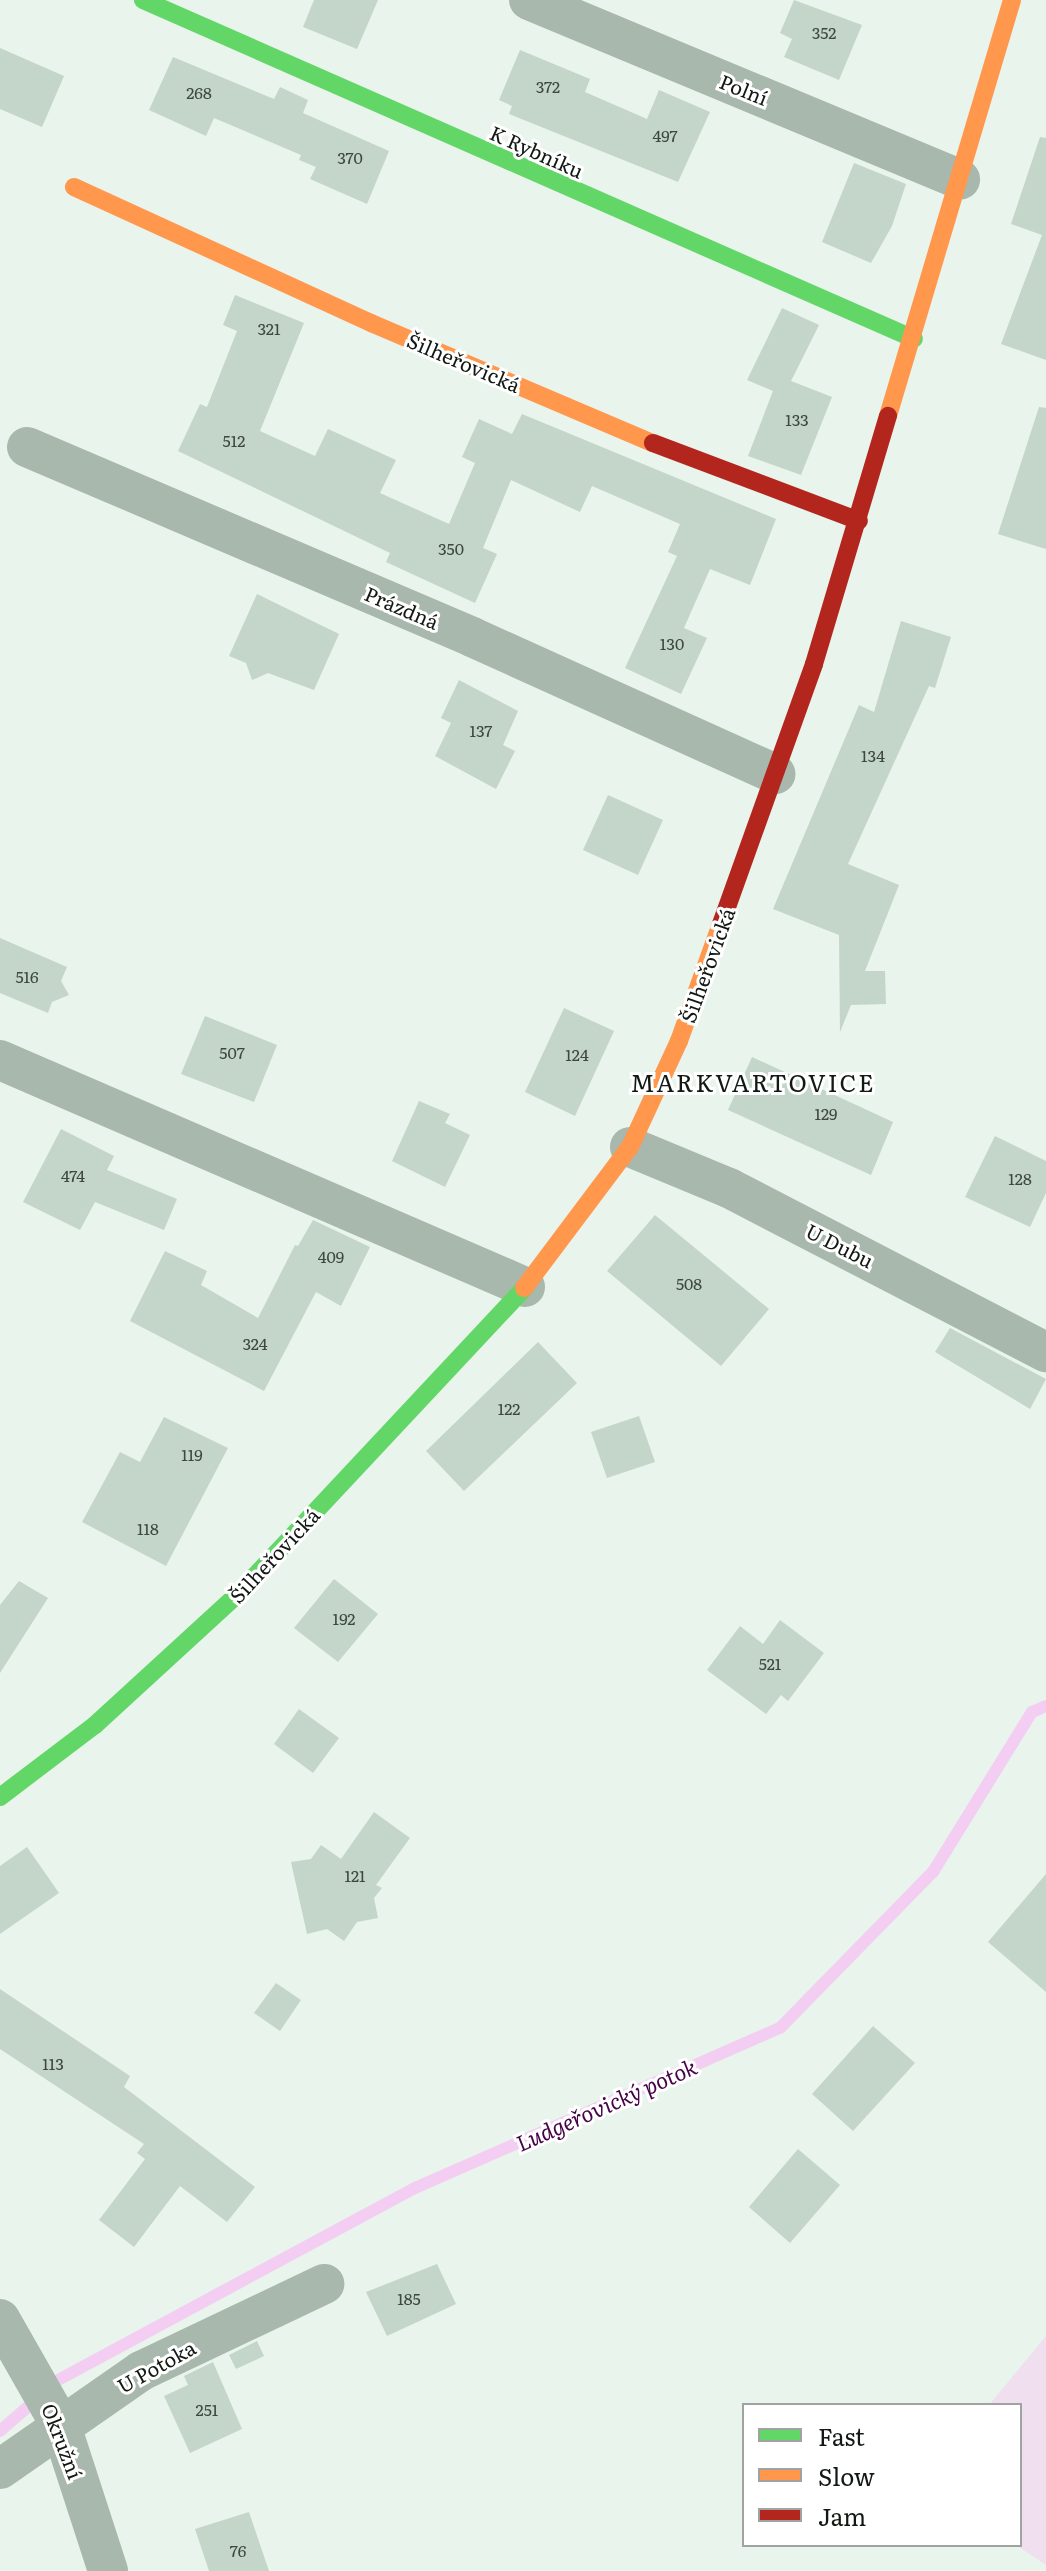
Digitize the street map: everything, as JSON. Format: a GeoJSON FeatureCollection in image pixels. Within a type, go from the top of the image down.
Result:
{"type":"FeatureCollection","features":[{"type":"Feature","properties":{"kind":"street","name":"K Rybníku"},"geometry":{"type":"LineString","coordinates":[[143,0],[914,339]]}},
{"type":"Feature","properties":{"kind":"street","name":"Polní"},"geometry":{"type":"LineString","coordinates":[[529,0],[960,179]]}},
{"type":"Feature","properties":{"kind":"street","name":"Šilheřovická"},"geometry":{"type":"LineString","coordinates":[[0,1797],[95,1725],[208,1623],[525,1287],[630,1147],[674,1053],[775,774],[859,521],[1012,0]]}},
{"type":"Feature","properties":{"kind":"street","name":"Šilheřovická"},"geometry":{"type":"LineString","coordinates":[[74,187],[371,323],[737,479],[859,521]]}},
{"type":"Feature","properties":{"kind":"street","name":"Prázdná"},"geometry":{"type":"LineString","coordinates":[[27,447],[472,637],[775,774]]}},
{"type":"Feature","properties":{"kind":"street"},"geometry":{"type":"LineString","coordinates":[[0,1060],[525,1287]]}},
{"type":"Feature","properties":{"kind":"street","name":"U Dubu"},"geometry":{"type":"LineString","coordinates":[[630,1147],[729,1188],[1046,1352]]}},
{"type":"Feature","properties":{"kind":"street","name":"U Potoka"},"geometry":{"type":"LineString","coordinates":[[0,2469],[141,2371],[324,2284]]}},
{"type":"Feature","properties":{"kind":"street","name":"Okružní"},"geometry":{"type":"LineString","coordinates":[[0,2319],[61,2426],[108,2571]]}},
{"type":"Feature","properties":{"kind":"shaded area"},"geometry":{"type":"Polygon","coordinates":[[[1046,2336],[1046,2565],[1019,2547],[1022,2547],[1022,2403],[991,2403],[1046,2336]]]}},
{"type":"Feature","properties":{"kind":"building"},"geometry":{"type":"Polygon","coordinates":[[[314,0],[378,0],[357,49],[303,27],[314,0]]]}},
{"type":"Feature","properties":{"kind":"building"},"geometry":{"type":"Polygon","coordinates":[[[794,0],[862,25],[839,80],[784,57],[792,39],[780,33],[794,0]]]}},
{"type":"Feature","properties":{"kind":"building"},"geometry":{"type":"Polygon","coordinates":[[[0,48],[64,76],[42,127],[0,109],[0,48]]]}},
{"type":"Feature","properties":{"kind":"building"},"geometry":{"type":"Polygon","coordinates":[[[520,50],[590,79],[585,92],[647,119],[659,90],[710,112],[678,182],[509,114],[512,106],[499,100],[520,50]]]}},
{"type":"Feature","properties":{"kind":"building"},"geometry":{"type":"Polygon","coordinates":[[[173,57],[274,99],[280,87],[308,100],[303,113],[389,151],[367,204],[310,179],[316,167],[299,160],[301,155],[214,118],[206,136],[149,110],[173,57]]]}},
{"type":"Feature","properties":{"kind":"building"},"geometry":{"type":"Polygon","coordinates":[[[1040,137],[1046,138],[1046,360],[1001,344],[1042,235],[1011,224],[1040,137]]]}},
{"type":"Feature","properties":{"kind":"building"},"geometry":{"type":"Polygon","coordinates":[[[854,163],[906,184],[892,226],[871,263],[822,242],[854,163]]]}},
{"type":"Feature","properties":{"kind":"building"},"geometry":{"type":"Polygon","coordinates":[[[235,295],[304,323],[260,431],[315,456],[328,429],[396,460],[380,493],[449,524],[475,463],[462,457],[479,419],[512,434],[522,414],[776,519],[750,585],[710,569],[684,628],[707,638],[681,694],[625,668],[677,556],[668,552],[680,524],[592,486],[580,512],[511,480],[483,548],[497,554],[475,603],[386,562],[390,553],[178,451],[200,404],[207,407],[237,331],[223,325],[235,295]]]}},
{"type":"Feature","properties":{"kind":"building"},"geometry":{"type":"Polygon","coordinates":[[[782,308],[819,325],[791,381],[832,397],[801,475],[748,456],[773,391],[747,380],[782,308]]]}},
{"type":"Feature","properties":{"kind":"building"},"geometry":{"type":"Polygon","coordinates":[[[1039,407],[1046,408],[1046,549],[998,534],[1039,407]]]}},
{"type":"Feature","properties":{"kind":"building"},"geometry":{"type":"Polygon","coordinates":[[[257,594],[339,634],[314,690],[268,673],[252,680],[246,663],[229,656],[257,594]]]}},
{"type":"Feature","properties":{"kind":"building"},"geometry":{"type":"Polygon","coordinates":[[[901,621],[951,637],[935,688],[929,686],[848,864],[899,885],[865,971],[885,971],[886,1004],[851,1005],[840,1032],[839,935],[773,909],[859,705],[874,712],[901,621]]]}},
{"type":"Feature","properties":{"kind":"building"},"geometry":{"type":"Polygon","coordinates":[[[459,680],[518,711],[503,745],[515,751],[496,789],[435,756],[451,723],[441,718],[459,680]]]}},
{"type":"Feature","properties":{"kind":"building"},"geometry":{"type":"Polygon","coordinates":[[[608,795],[663,820],[638,875],[583,850],[608,795]]]}},
{"type":"Feature","properties":{"kind":"building"},"geometry":{"type":"Polygon","coordinates":[[[0,938],[67,967],[61,981],[69,995],[52,1002],[48,1013],[0,993],[0,938]]]}},
{"type":"Feature","properties":{"kind":"building"},"geometry":{"type":"Polygon","coordinates":[[[564,1008],[614,1031],[575,1116],[525,1092],[564,1008]]]}},
{"type":"Feature","properties":{"kind":"building"},"geometry":{"type":"Polygon","coordinates":[[[205,1016],[277,1045],[254,1102],[181,1074],[205,1016]]]}},
{"type":"Feature","properties":{"kind":"building"},"geometry":{"type":"Polygon","coordinates":[[[752,1057],[893,1122],[871,1175],[728,1110],[752,1057]]]}},
{"type":"Feature","properties":{"kind":"building"},"geometry":{"type":"Polygon","coordinates":[[[419,1101],[450,1114],[445,1123],[470,1135],[445,1187],[392,1161],[419,1101]]]}},
{"type":"Feature","properties":{"kind":"building"},"geometry":{"type":"Polygon","coordinates":[[[61,1129],[114,1156],[107,1170],[177,1199],[164,1230],[95,1202],[80,1230],[23,1202],[61,1129]]]}},
{"type":"Feature","properties":{"kind":"building"},"geometry":{"type":"Polygon","coordinates":[[[995,1136],[1046,1161],[1046,1193],[1030,1227],[965,1197],[995,1136]]]}},
{"type":"Feature","properties":{"kind":"building"},"geometry":{"type":"Polygon","coordinates":[[[655,1215],[769,1309],[721,1366],[607,1271],[655,1215]]]}},
{"type":"Feature","properties":{"kind":"building"},"geometry":{"type":"Polygon","coordinates":[[[313,1220],[370,1247],[341,1306],[316,1292],[264,1391],[130,1321],[165,1251],[207,1271],[201,1285],[258,1318],[295,1245],[298,1246],[313,1220]]]}},
{"type":"Feature","properties":{"kind":"building"},"geometry":{"type":"Polygon","coordinates":[[[950,1328],[1046,1379],[1030,1409],[935,1352],[950,1328]]]}},
{"type":"Feature","properties":{"kind":"building"},"geometry":{"type":"Polygon","coordinates":[[[538,1342],[577,1383],[464,1491],[426,1451],[538,1342]]]}},
{"type":"Feature","properties":{"kind":"building"},"geometry":{"type":"Polygon","coordinates":[[[639,1416],[655,1462],[607,1478],[591,1432],[639,1416]]]}},
{"type":"Feature","properties":{"kind":"building"},"geometry":{"type":"Polygon","coordinates":[[[164,1417],[228,1448],[166,1566],[82,1522],[120,1452],[140,1462],[164,1417]]]}},
{"type":"Feature","properties":{"kind":"building"},"geometry":{"type":"Polygon","coordinates":[[[334,1579],[378,1614],[338,1662],[294,1628],[334,1579]]]}},
{"type":"Feature","properties":{"kind":"building"},"geometry":{"type":"Polygon","coordinates":[[[19,1581],[48,1598],[0,1673],[0,1605],[19,1581]]]}},
{"type":"Feature","properties":{"kind":"building"},"geometry":{"type":"Polygon","coordinates":[[[780,1620],[824,1653],[788,1701],[781,1695],[766,1714],[707,1670],[740,1626],[763,1644],[780,1620]]]}},
{"type":"Feature","properties":{"kind":"building"},"geometry":{"type":"Polygon","coordinates":[[[299,1709],[339,1738],[313,1773],[274,1744],[299,1709]]]}},
{"type":"Feature","properties":{"kind":"building"},"geometry":{"type":"Polygon","coordinates":[[[374,1812],[410,1838],[376,1885],[382,1888],[374,1898],[378,1918],[357,1922],[344,1941],[327,1929],[307,1934],[291,1862],[311,1859],[321,1845],[341,1859],[374,1812]]]}},
{"type":"Feature","properties":{"kind":"building"},"geometry":{"type":"Polygon","coordinates":[[[27,1847],[59,1893],[0,1934],[0,1866],[27,1847]]]}},
{"type":"Feature","properties":{"kind":"building"},"geometry":{"type":"Polygon","coordinates":[[[1046,1874],[1046,1992],[988,1942],[1046,1874]]]}},
{"type":"Feature","properties":{"kind":"building"},"geometry":{"type":"Polygon","coordinates":[[[276,1983],[301,2000],[280,2031],[254,2013],[276,1983]]]}},
{"type":"Feature","properties":{"kind":"building"},"geometry":{"type":"Polygon","coordinates":[[[0,1989],[130,2076],[124,2087],[255,2187],[227,2222],[180,2186],[134,2247],[99,2220],[145,2159],[137,2153],[144,2144],[0,2049],[0,1989]]]}},
{"type":"Feature","properties":{"kind":"building"},"geometry":{"type":"Polygon","coordinates":[[[873,2026],[915,2063],[853,2131],[812,2094],[873,2026]]]}},
{"type":"Feature","properties":{"kind":"building"},"geometry":{"type":"Polygon","coordinates":[[[798,2149],[840,2185],[790,2243],[749,2207],[798,2149]]]}},
{"type":"Feature","properties":{"kind":"building"},"geometry":{"type":"Polygon","coordinates":[[[437,2264],[456,2304],[387,2336],[366,2292],[437,2264]]]}},
{"type":"Feature","properties":{"kind":"building"},"geometry":{"type":"Polygon","coordinates":[[[257,2341],[264,2356],[236,2369],[229,2355],[257,2341]]]}},
{"type":"Feature","properties":{"kind":"building"},"geometry":{"type":"Polygon","coordinates":[[[213,2362],[242,2429],[190,2453],[164,2396],[188,2385],[184,2376],[213,2362]]]}},
{"type":"Feature","properties":{"kind":"building"},"geometry":{"type":"Polygon","coordinates":[[[249,2512],[269,2571],[209,2571],[195,2529],[249,2512]]]}},
{"type":"Feature","properties":{"kind":"waterway","name":"Ludgeřovický potok"},"geometry":{"type":"LineString","coordinates":[[60,2379],[415,2188],[780,2028],[933,1872],[1032,1712],[1046,1706]]}},
{"type":"Feature","properties":{"kind":"waterway","name":"Ludgeřovický potok"},"geometry":{"type":"LineString","coordinates":[[0,2431],[29,2406]]}},
{"type":"Feature","properties":{"kind":"traffic: fast"},"geometry":{"type":"LineString","coordinates":[[143,0],[914,339]]}},
{"type":"Feature","properties":{"kind":"traffic: fast"},"geometry":{"type":"LineString","coordinates":[[0,1797],[95,1725],[238,1594],[524,1288]]}},
{"type":"Feature","properties":{"kind":"traffic: slow"},"geometry":{"type":"LineString","coordinates":[[888,416],[1012,0]]}},
{"type":"Feature","properties":{"kind":"traffic: slow"},"geometry":{"type":"LineString","coordinates":[[74,187],[371,323],[653,443]]}},
{"type":"Feature","properties":{"kind":"traffic: slow"},"geometry":{"type":"LineString","coordinates":[[524,1288],[630,1147],[679,1041],[721,924]]}},
{"type":"Feature","properties":{"kind":"traffic: jam"},"geometry":{"type":"LineString","coordinates":[[721,924],[814,664],[888,416]]}},
{"type":"Feature","properties":{"kind":"traffic: jam"},"geometry":{"type":"LineString","coordinates":[[653,443],[859,521]]}},
{"type":"Feature","properties":{"kind":"district","name":"MARKVARTOVICE"},"geometry":{"type":"Point","coordinates":[753,1082]}}]}
